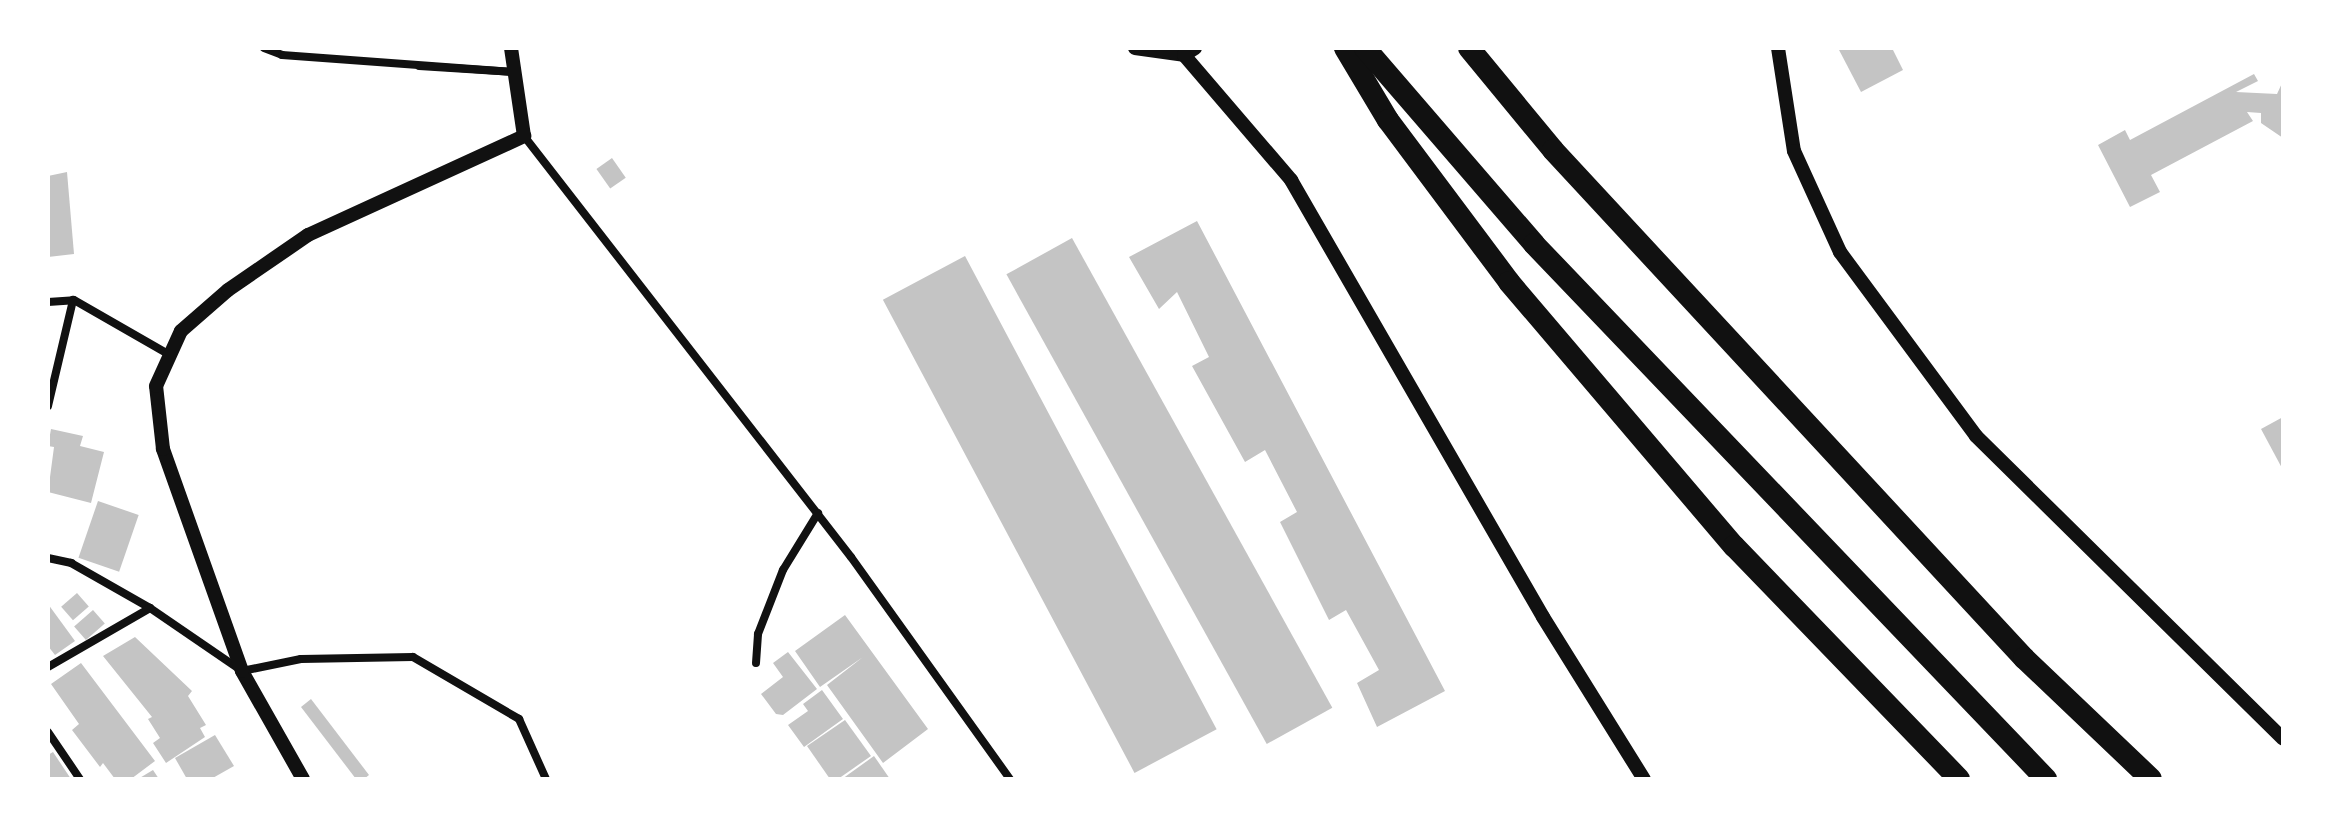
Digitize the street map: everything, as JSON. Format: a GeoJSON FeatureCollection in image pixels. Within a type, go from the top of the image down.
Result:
{"type":"FeatureCollection","features":[{"type":"Feature","properties":{"kind":"highway"},"geometry":{"type":"LineString","coordinates":[[1345,48],[1388,120],[1519,294],[1734,546],[1959,779]]}},
{"type":"Feature","properties":{"kind":"highway"},"geometry":{"type":"LineString","coordinates":[[1365,48],[1534,244],[2046,779]]}},
{"type":"Feature","properties":{"kind":"highway"},"geometry":{"type":"LineString","coordinates":[[1469,48],[1553,150],[2024,658],[2151,779]]}},
{"type":"Feature","properties":{"kind":"street"},"geometry":{"type":"LineString","coordinates":[[264,48],[282,55],[513,72]]}},
{"type":"Feature","properties":{"kind":"street"},"geometry":{"type":"LineString","coordinates":[[511,48],[524,136],[818,513],[1010,779]]}},
{"type":"Feature","properties":{"kind":"street"},"geometry":{"type":"LineString","coordinates":[[1135,48],[1190,51],[1291,180],[1543,617],[1644,779]]}},
{"type":"Feature","properties":{"kind":"street"},"geometry":{"type":"LineString","coordinates":[[1778,48],[1794,151],[1840,252],[1976,436],[2283,739]]}},
{"type":"Feature","properties":{"kind":"street"},"geometry":{"type":"LineString","coordinates":[[419,66],[513,72]]}},
{"type":"Feature","properties":{"kind":"street"},"geometry":{"type":"LineString","coordinates":[[303,779],[242,671],[163,449],[156,386],[181,331],[228,290],[308,235],[524,136]]}},
{"type":"Feature","properties":{"kind":"street"},"geometry":{"type":"LineString","coordinates":[[48,302],[73,300],[170,355]]}},
{"type":"Feature","properties":{"kind":"street"},"geometry":{"type":"LineString","coordinates":[[48,406],[73,300]]}},
{"type":"Feature","properties":{"kind":"street"},"geometry":{"type":"LineString","coordinates":[[756,663],[758,634],[783,570],[818,513]]}},
{"type":"Feature","properties":{"kind":"street"},"geometry":{"type":"LineString","coordinates":[[48,558],[71,563],[150,608],[242,671],[301,659],[413,657],[519,719],[546,779]]}},
{"type":"Feature","properties":{"kind":"street"},"geometry":{"type":"LineString","coordinates":[[48,667],[150,608]]}},
{"type":"Feature","properties":{"kind":"street"},"geometry":{"type":"LineString","coordinates":[[48,732],[80,779]]}},
{"type":"Feature","properties":{"kind":"building"},"geometry":{"type":"Polygon","coordinates":[[[1838,48],[1892,48],[1903,70],[1861,92],[1838,48]]]}},
{"type":"Feature","properties":{"kind":"building"},"geometry":{"type":"Polygon","coordinates":[[[2254,74],[2258,81],[2236,92],[2277,94],[2283,81],[2283,138],[2261,123],[2261,113],[2247,112],[2253,121],[2151,175],[2160,192],[2130,207],[2098,145],[2125,130],[2130,140],[2254,74]]]}},
{"type":"Feature","properties":{"kind":"building"},"geometry":{"type":"Polygon","coordinates":[[[612,158],[626,178],[610,189],[596,169],[612,158]]]}},
{"type":"Feature","properties":{"kind":"building"},"geometry":{"type":"Polygon","coordinates":[[[67,172],[74,254],[48,257],[48,176],[67,172]]]}},
{"type":"Feature","properties":{"kind":"building"},"geometry":{"type":"Polygon","coordinates":[[[1197,221],[1445,691],[1377,727],[1357,683],[1379,670],[1346,610],[1329,620],[1280,522],[1297,512],[1265,450],[1245,462],[1192,366],[1209,357],[1177,292],[1159,309],[1129,257],[1197,221]]]}},
{"type":"Feature","properties":{"kind":"building"},"geometry":{"type":"Polygon","coordinates":[[[1072,238],[1332,708],[1267,744],[1006,274],[1072,238]]]}},
{"type":"Feature","properties":{"kind":"building"},"geometry":{"type":"Polygon","coordinates":[[[965,256],[1217,729],[1135,773],[883,300],[965,256]]]}},
{"type":"Feature","properties":{"kind":"building"},"geometry":{"type":"Polygon","coordinates":[[[2283,417],[2283,470],[2261,429],[2283,417]]]}},
{"type":"Feature","properties":{"kind":"building"},"geometry":{"type":"Polygon","coordinates":[[[51,429],[83,436],[80,446],[104,452],[91,503],[48,492],[54,447],[48,446],[51,429]]]}},
{"type":"Feature","properties":{"kind":"building"},"geometry":{"type":"Polygon","coordinates":[[[98,501],[139,515],[119,572],[78,558],[98,501]]]}},
{"type":"Feature","properties":{"kind":"building"},"geometry":{"type":"Polygon","coordinates":[[[77,593],[89,607],[73,620],[61,607],[77,593]]]}},
{"type":"Feature","properties":{"kind":"building"},"geometry":{"type":"Polygon","coordinates":[[[48,604],[75,641],[55,655],[48,646],[48,604]]]}},
{"type":"Feature","properties":{"kind":"building"},"geometry":{"type":"Polygon","coordinates":[[[93,610],[105,624],[86,640],[74,626],[93,610]]]}},
{"type":"Feature","properties":{"kind":"building"},"geometry":{"type":"Polygon","coordinates":[[[845,615],[928,729],[883,763],[827,685],[863,657],[820,687],[795,651],[845,615]]]}},
{"type":"Feature","properties":{"kind":"building"},"geometry":{"type":"Polygon","coordinates":[[[135,637],[192,691],[188,696],[206,725],[200,728],[205,737],[166,763],[153,743],[160,738],[148,719],[152,717],[103,656],[135,637]]]}},
{"type":"Feature","properties":{"kind":"building"},"geometry":{"type":"Polygon","coordinates":[[[788,652],[817,689],[783,715],[776,714],[761,694],[783,677],[773,663],[788,652]]]}},
{"type":"Feature","properties":{"kind":"building"},"geometry":{"type":"Polygon","coordinates":[[[81,663],[155,761],[131,779],[115,779],[103,763],[100,767],[72,730],[79,724],[51,684],[81,663]]]}},
{"type":"Feature","properties":{"kind":"building"},"geometry":{"type":"Polygon","coordinates":[[[822,690],[843,719],[804,747],[788,725],[808,711],[803,704],[822,690]]]}},
{"type":"Feature","properties":{"kind":"building"},"geometry":{"type":"Polygon","coordinates":[[[311,699],[369,775],[364,779],[356,779],[301,707],[311,699]]]}},
{"type":"Feature","properties":{"kind":"building"},"geometry":{"type":"Polygon","coordinates":[[[845,720],[871,756],[838,779],[830,779],[807,746],[845,720]]]}},
{"type":"Feature","properties":{"kind":"building"},"geometry":{"type":"Polygon","coordinates":[[[215,735],[234,766],[211,779],[187,779],[175,758],[215,735]]]}},
{"type":"Feature","properties":{"kind":"building"},"geometry":{"type":"Polygon","coordinates":[[[53,752],[71,779],[48,779],[48,755],[53,752]]]}},
{"type":"Feature","properties":{"kind":"building"},"geometry":{"type":"Polygon","coordinates":[[[874,756],[890,779],[842,779],[874,756]]]}},
{"type":"Feature","properties":{"kind":"building"},"geometry":{"type":"Polygon","coordinates":[[[153,770],[159,779],[138,779],[153,770]]]}}]}
